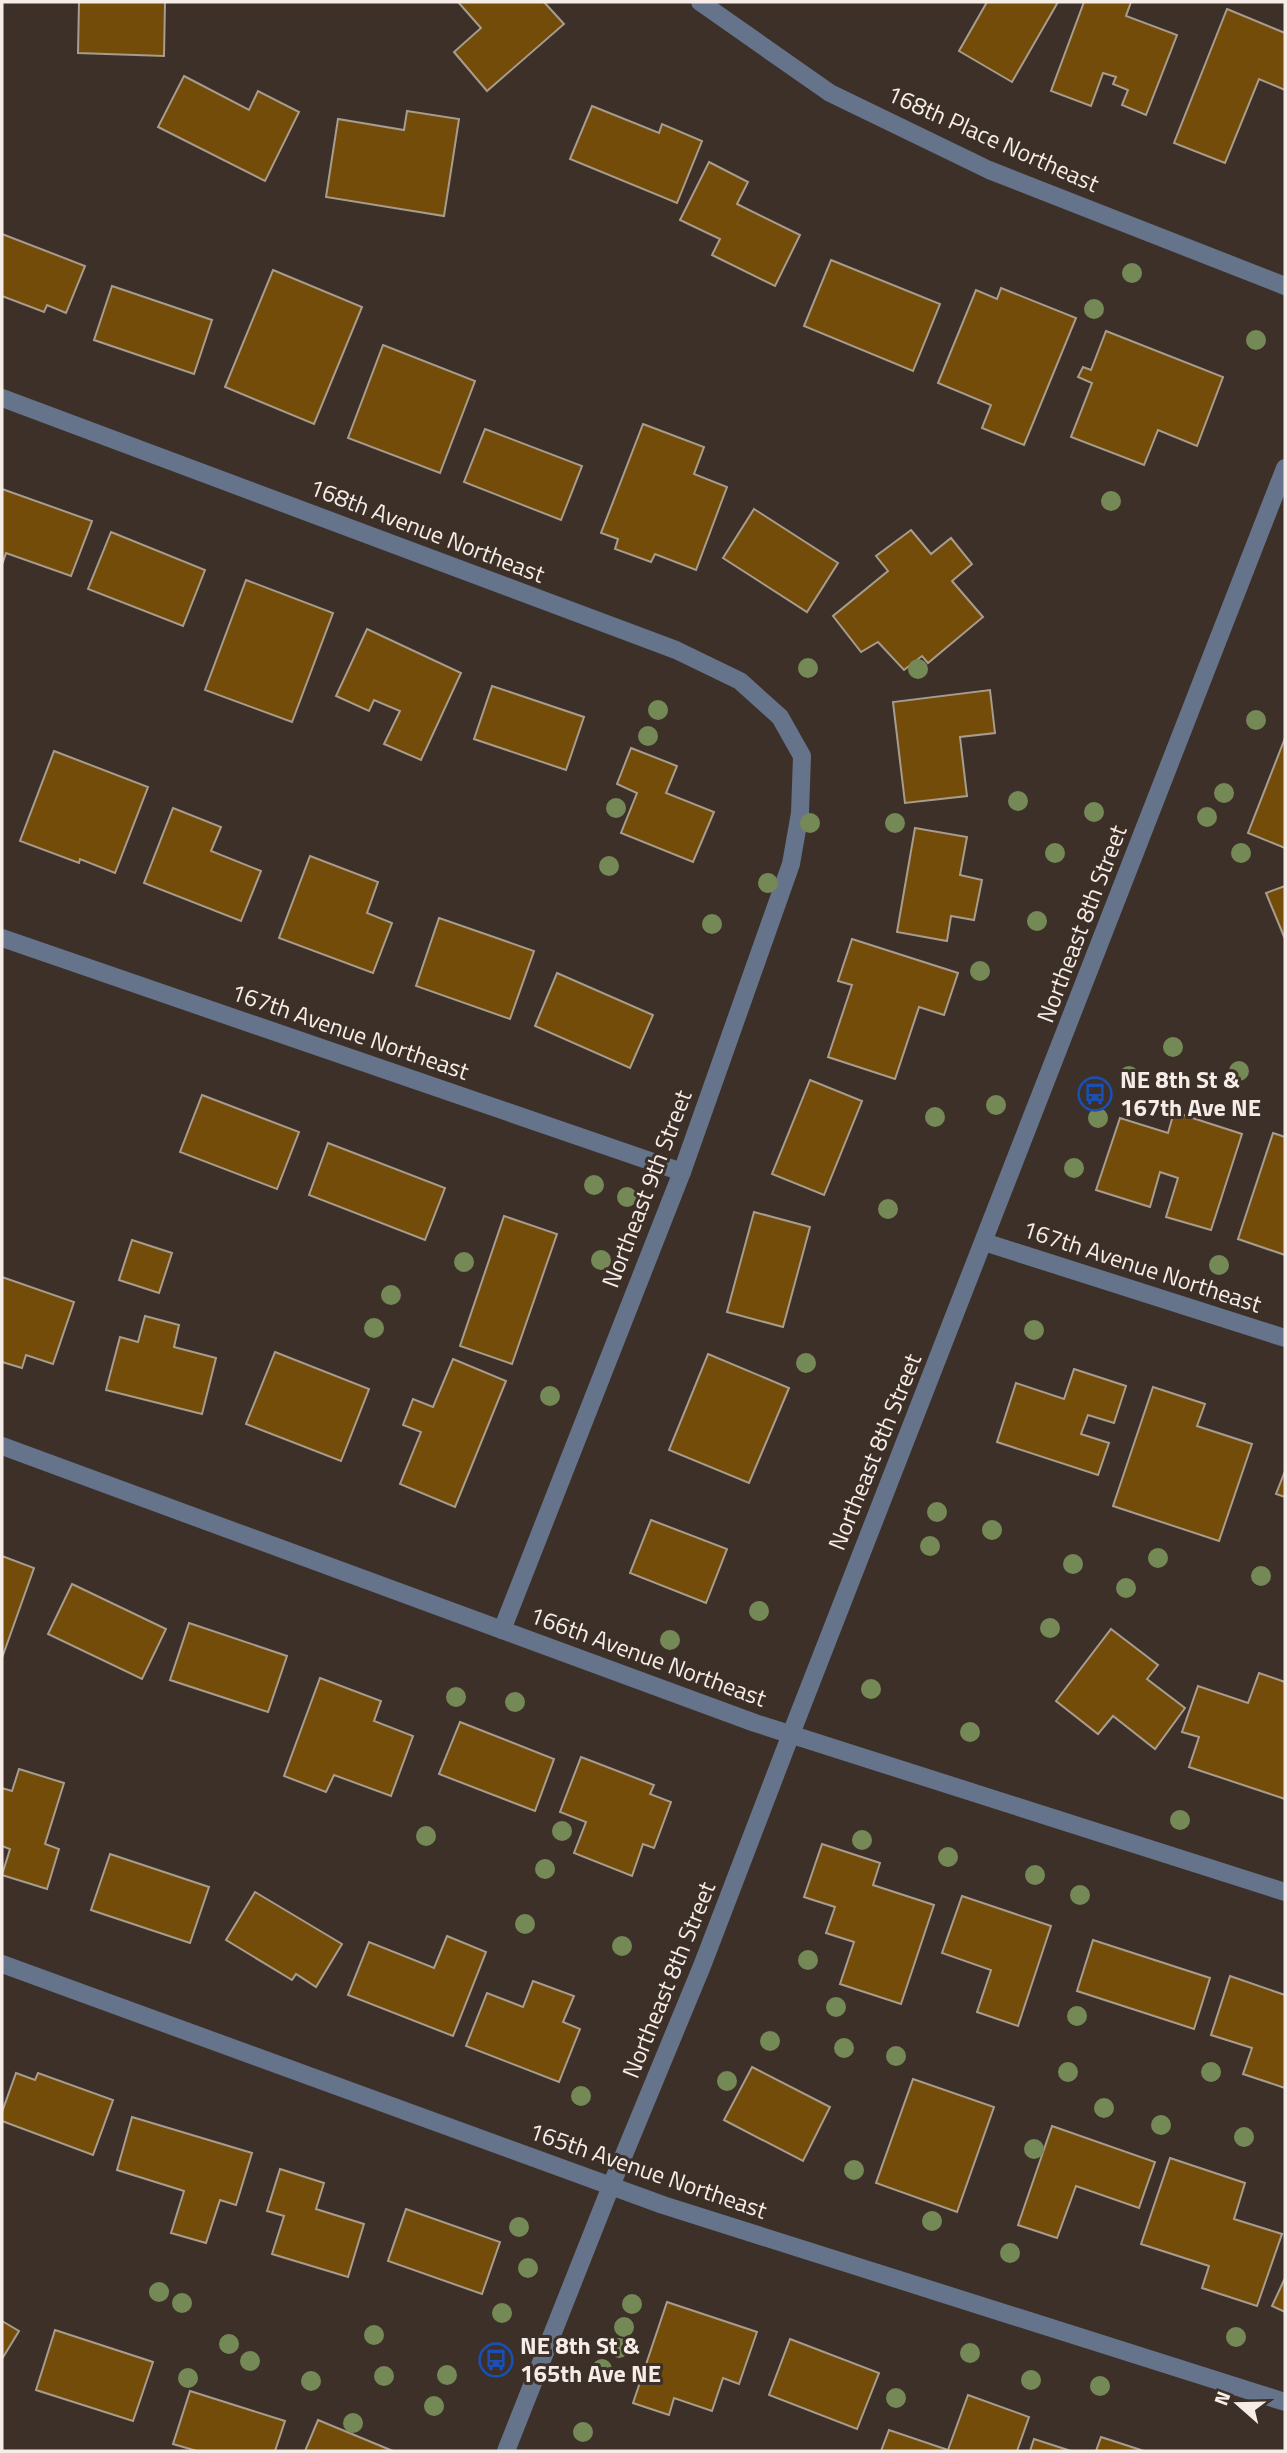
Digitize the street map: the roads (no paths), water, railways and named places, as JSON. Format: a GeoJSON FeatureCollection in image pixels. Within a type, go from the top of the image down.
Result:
{"type":"FeatureCollection","features":[{"type":"Feature","properties":{"kind":"street","name":"168th Place Northeast"},"geometry":{"type":"LineString","coordinates":[[700,2],[830,93],[989,170],[1285,286]]}},
{"type":"Feature","properties":{"kind":"street","name":"168th Avenue Northeast"},"geometry":{"type":"LineString","coordinates":[[2,398],[676,650],[740,681],[780,717],[802,756]]}},
{"type":"Feature","properties":{"kind":"street","name":"Northeast 8th Street"},"geometry":{"type":"LineString","coordinates":[[506,2451],[702,1966],[1285,468]]}},
{"type":"Feature","properties":{"kind":"street","name":"Northeast 9th Street"},"geometry":{"type":"LineString","coordinates":[[502,1630],[682,1172],[791,864],[800,813],[802,756]]}},
{"type":"Feature","properties":{"kind":"street","name":"167th Avenue Northeast"},"geometry":{"type":"LineString","coordinates":[[2,938],[682,1172]]}},
{"type":"Feature","properties":{"kind":"street","name":"167th Avenue Northeast"},"geometry":{"type":"LineString","coordinates":[[984,1242],[1285,1338]]}},
{"type":"Feature","properties":{"kind":"street","name":"166th Avenue Northeast"},"geometry":{"type":"LineString","coordinates":[[2,1446],[755,1723],[1285,1892]]}},
{"type":"Feature","properties":{"kind":"street","name":"165th Avenue Northeast"},"geometry":{"type":"LineString","coordinates":[[2,1964],[663,2205],[1285,2402]]}},
{"type":"Feature","properties":{"kind":"place","name":"NE 8th St & 167th Ave NE"},"geometry":{"type":"Point","coordinates":[1095,1094]}},
{"type":"Feature","properties":{"kind":"place","name":"NE 8th St & 165th Ave NE"},"geometry":{"type":"Point","coordinates":[496,2360]}}]}
